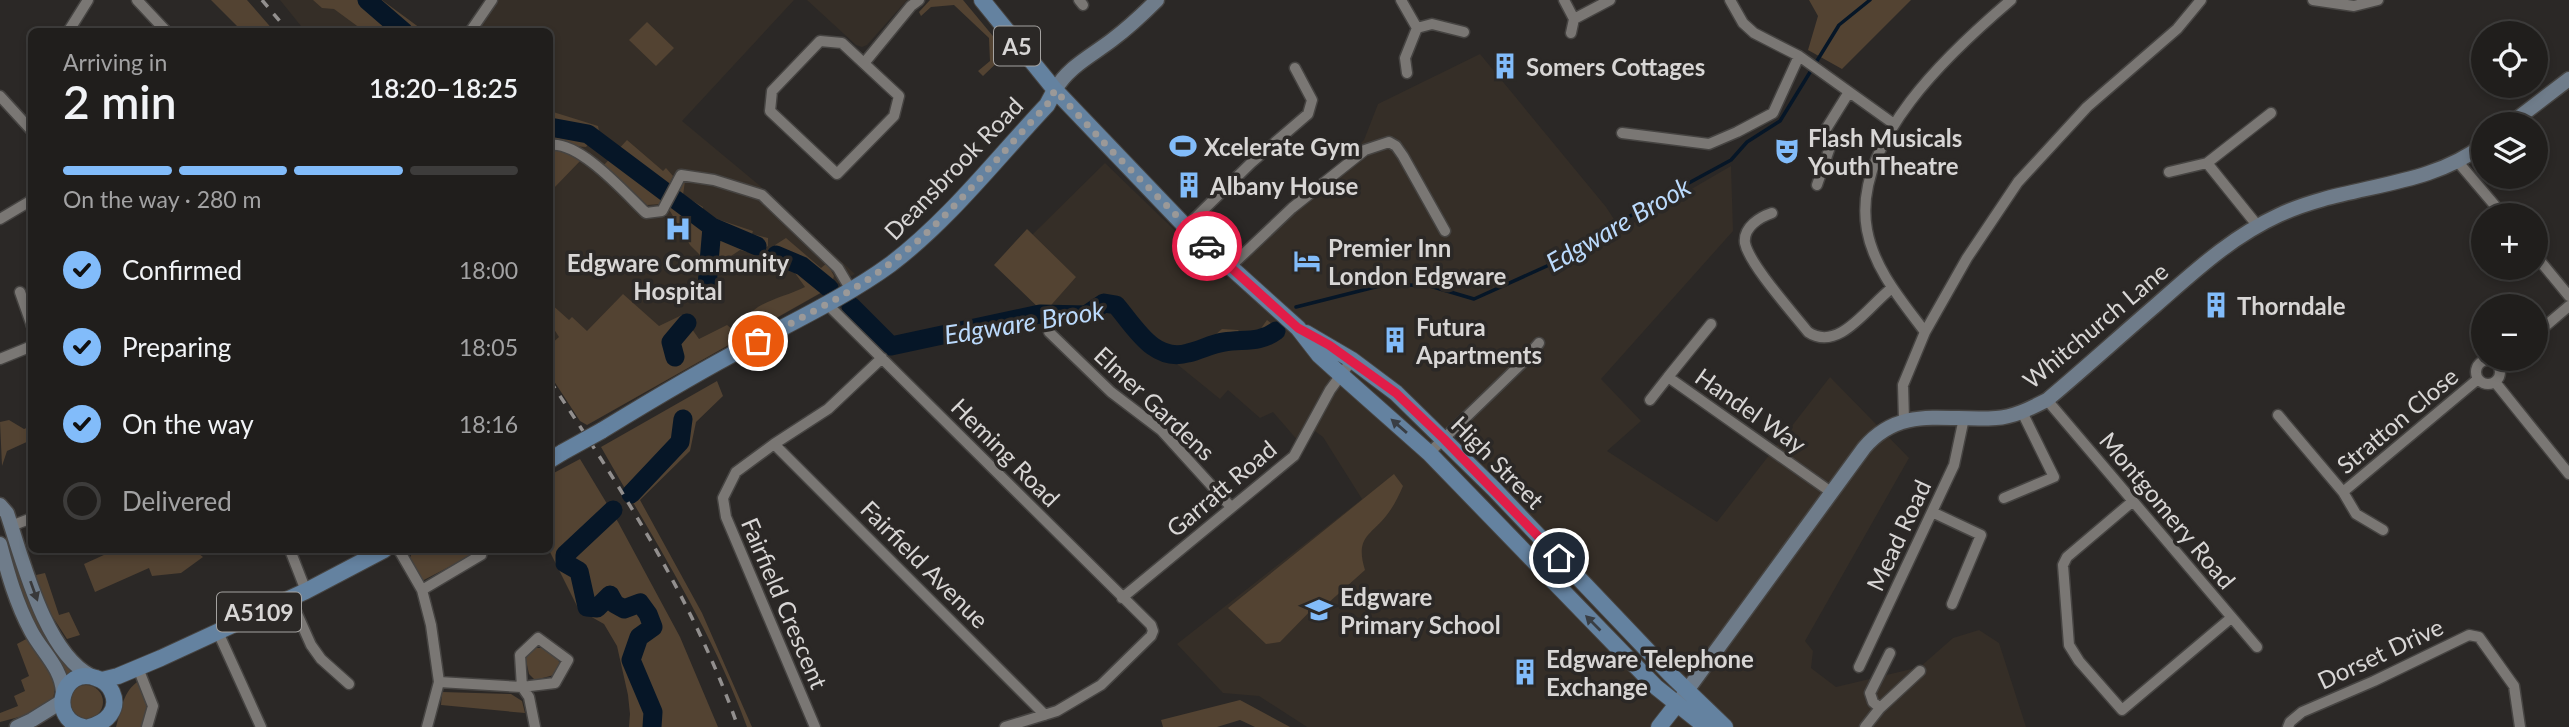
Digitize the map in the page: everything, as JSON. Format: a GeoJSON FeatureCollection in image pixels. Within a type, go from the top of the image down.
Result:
{"type":"FeatureCollection","features":[{"type":"Feature","properties":{"kind":"main road","name":"A5"},"geometry":{"type":"LineString","coordinates":[[982,0],[1080,117],[1186,227],[1298,328]]}},
{"type":"Feature","properties":{"kind":"main road"},"geometry":{"type":"LineString","coordinates":[[1055,90],[1073,68],[1118,35],[1157,0]]}},
{"type":"Feature","properties":{"kind":"main road"},"geometry":{"type":"LineString","coordinates":[[2526,112],[2569,79]]}},
{"type":"Feature","properties":{"kind":"main road","name":"Deansbrook Road"},"geometry":{"type":"LineString","coordinates":[[556,456],[700,372],[851,290],[890,264],[942,219],[1047,105],[1055,90]]}},
{"type":"Feature","properties":{"kind":"main road","name":"Whitchurch Lane"},"geometry":{"type":"LineString","coordinates":[[1682,697],[1873,437],[1885,428],[1904,420],[1999,418],[2022,412],[2048,400],[2214,253],[2257,225],[2334,194],[2434,172],[2471,153]]}},
{"type":"Feature","properties":{"kind":"main road","name":"High Street"},"geometry":{"type":"LineString","coordinates":[[1298,328],[1352,360],[1390,388],[1444,439],[1682,697],[1706,727]]}},
{"type":"Feature","properties":{"kind":"main road","name":"High Street"},"geometry":{"type":"LineString","coordinates":[[1298,328],[1320,355],[1429,453],[1656,687],[1682,697],[1725,727]]}},
{"type":"Feature","properties":{"kind":"main road"},"geometry":{"type":"LineString","coordinates":[[0,505],[7,513],[48,628],[77,669],[96,678],[111,691],[113,710],[107,723],[89,727]]}},
{"type":"Feature","properties":{"kind":"main road"},"geometry":{"type":"LineString","coordinates":[[11,526],[0,542],[13,592],[32,633],[62,682],[63,704],[72,723],[84,727]]}},
{"type":"Feature","properties":{"kind":"main road","name":"A5109"},"geometry":{"type":"LineString","coordinates":[[113,698],[122,679],[136,669],[306,591],[378,553]]}},
{"type":"Feature","properties":{"kind":"main road","name":"A5109"},"geometry":{"type":"LineString","coordinates":[[96,678],[136,669]]}},
{"type":"Feature","properties":{"kind":"main road"},"geometry":{"type":"LineString","coordinates":[[16,727],[63,704],[73,680],[96,678]]}},
{"type":"Feature","properties":{"kind":"main road"},"geometry":{"type":"LineString","coordinates":[[1659,727],[1682,697]]}},
{"type":"Feature","properties":{"kind":"street"},"geometry":{"type":"LineString","coordinates":[[70,28],[88,0]]}},
{"type":"Feature","properties":{"kind":"street"},"geometry":{"type":"LineString","coordinates":[[137,0],[163,28]]}},
{"type":"Feature","properties":{"kind":"street"},"geometry":{"type":"LineString","coordinates":[[473,28],[492,0]]}},
{"type":"Feature","properties":{"kind":"street"},"geometry":{"type":"LineString","coordinates":[[865,62],[919,0]]}},
{"type":"Feature","properties":{"kind":"street"},"geometry":{"type":"LineString","coordinates":[[1401,0],[1417,28]]}},
{"type":"Feature","properties":{"kind":"street"},"geometry":{"type":"LineString","coordinates":[[1564,0],[1574,19],[1571,33]]}},
{"type":"Feature","properties":{"kind":"street"},"geometry":{"type":"LineString","coordinates":[[1574,19],[1610,0]]}},
{"type":"Feature","properties":{"kind":"street"},"geometry":{"type":"LineString","coordinates":[[1730,0],[1743,23],[1754,33],[1799,56],[1894,124]]}},
{"type":"Feature","properties":{"kind":"street"},"geometry":{"type":"LineString","coordinates":[[1924,332],[1892,288],[1868,233],[1864,207],[1874,168],[1894,124],[1927,79],[1970,34],[2011,0]]}},
{"type":"Feature","properties":{"kind":"street"},"geometry":{"type":"LineString","coordinates":[[1904,420],[1902,385],[1924,332],[1967,258],[2018,182],[2087,107],[2177,29],[2201,0]]}},
{"type":"Feature","properties":{"kind":"street"},"geometry":{"type":"LineString","coordinates":[[2313,0],[2354,6],[2378,0]]}},
{"type":"Feature","properties":{"kind":"street"},"geometry":{"type":"LineString","coordinates":[[1417,28],[1432,24],[1464,32]]}},
{"type":"Feature","properties":{"kind":"street"},"geometry":{"type":"LineString","coordinates":[[1407,73],[1405,58],[1417,28]]}},
{"type":"Feature","properties":{"kind":"street"},"geometry":{"type":"LineString","coordinates":[[820,41],[842,43],[865,62],[899,96],[894,116],[837,174],[770,111],[772,91],[820,41]]}},
{"type":"Feature","properties":{"kind":"street"},"geometry":{"type":"LineString","coordinates":[[1622,132],[1709,144],[1737,132],[1773,113],[1799,56]]}},
{"type":"Feature","properties":{"kind":"street"},"geometry":{"type":"LineString","coordinates":[[1186,227],[1251,163],[1308,114],[1312,100],[1295,68]]}},
{"type":"Feature","properties":{"kind":"street"},"geometry":{"type":"LineString","coordinates":[[1817,185],[1830,147],[1826,129],[1849,92]]}},
{"type":"Feature","properties":{"kind":"street"},"geometry":{"type":"LineString","coordinates":[[0,96],[28,127]]}},
{"type":"Feature","properties":{"kind":"street"},"geometry":{"type":"LineString","coordinates":[[2169,173],[2207,163],[2271,113]]}},
{"type":"Feature","properties":{"kind":"street"},"geometry":{"type":"LineString","coordinates":[[1230,267],[1292,208],[1365,150],[1388,142],[1396,146],[1403,156],[1445,231]]}},
{"type":"Feature","properties":{"kind":"street"},"geometry":{"type":"LineString","coordinates":[[553,144],[582,155],[646,213],[662,211],[681,175],[714,180],[762,195],[838,268],[851,290]]}},
{"type":"Feature","properties":{"kind":"street"},"geometry":{"type":"LineString","coordinates":[[2458,162],[2493,203]]}},
{"type":"Feature","properties":{"kind":"street"},"geometry":{"type":"LineString","coordinates":[[2207,163],[2257,225]]}},
{"type":"Feature","properties":{"kind":"street"},"geometry":{"type":"LineString","coordinates":[[0,219],[28,203]]}},
{"type":"Feature","properties":{"kind":"street"},"geometry":{"type":"LineString","coordinates":[[1772,213],[1758,219],[1746,234],[1745,241],[1761,271],[1808,332],[1814,336],[1825,339],[1840,335],[1892,288]]}},
{"type":"Feature","properties":{"kind":"street"},"geometry":{"type":"LineString","coordinates":[[2548,271],[2569,296]]}},
{"type":"Feature","properties":{"kind":"street"},"geometry":{"type":"LineString","coordinates":[[20,292],[28,315]]}},
{"type":"Feature","properties":{"kind":"street","name":"Heming Road"},"geometry":{"type":"LineString","coordinates":[[827,303],[1151,625],[1151,636],[1101,685],[1057,711],[1045,715]]}},
{"type":"Feature","properties":{"kind":"street"},"geometry":{"type":"LineString","coordinates":[[2548,324],[2569,306]]}},
{"type":"Feature","properties":{"kind":"street","name":"Handel Way"},"geometry":{"type":"LineString","coordinates":[[1711,324],[1668,377],[1832,492]]}},
{"type":"Feature","properties":{"kind":"street","name":"Elmer Gardens"},"geometry":{"type":"LineString","coordinates":[[1049,332],[1111,392],[1161,430],[1231,507]]}},
{"type":"Feature","properties":{"kind":"street"},"geometry":{"type":"LineString","coordinates":[[1429,453],[1522,363],[1539,343]]}},
{"type":"Feature","properties":{"kind":"street"},"geometry":{"type":"LineString","coordinates":[[0,359],[28,348]]}},
{"type":"Feature","properties":{"kind":"street","name":"Fairfield Crescent"},"geometry":{"type":"LineString","coordinates":[[815,727],[726,517],[723,498],[736,472],[828,410],[882,358]]}},
{"type":"Feature","properties":{"kind":"street","name":"Garratt Road"},"geometry":{"type":"LineString","coordinates":[[1122,598],[1294,456],[1340,374],[1352,360]]}},
{"type":"Feature","properties":{"kind":"street"},"geometry":{"type":"LineString","coordinates":[[2476,371],[2478,379],[2484,383],[2495,382]]}},
{"type":"Feature","properties":{"kind":"street"},"geometry":{"type":"LineString","coordinates":[[2495,382],[2501,371]]}},
{"type":"Feature","properties":{"kind":"street"},"geometry":{"type":"LineString","coordinates":[[1650,400],[1668,377]]}},
{"type":"Feature","properties":{"kind":"street","name":"Stratton Close"},"geometry":{"type":"LineString","coordinates":[[2343,492],[2478,379]]}},
{"type":"Feature","properties":{"kind":"street"},"geometry":{"type":"LineString","coordinates":[[2495,382],[2569,474]]}},
{"type":"Feature","properties":{"kind":"street","name":"Montgomery Road"},"geometry":{"type":"LineString","coordinates":[[2048,400],[2257,647]]}},
{"type":"Feature","properties":{"kind":"street"},"geometry":{"type":"LineString","coordinates":[[2004,498],[2054,477],[2022,412]]}},
{"type":"Feature","properties":{"kind":"street","name":"Stratton Close"},"geometry":{"type":"LineString","coordinates":[[2278,415],[2343,492],[2356,514],[2383,530]]}},
{"type":"Feature","properties":{"kind":"street","name":"Mead Road"},"geometry":{"type":"LineString","coordinates":[[1859,667],[1954,465],[1964,418]]}},
{"type":"Feature","properties":{"kind":"street","name":"Fairfield Avenue"},"geometry":{"type":"LineString","coordinates":[[774,444],[1045,715]]}},
{"type":"Feature","properties":{"kind":"street"},"geometry":{"type":"LineString","coordinates":[[2133,501],[2067,557],[2063,565],[2068,645],[2079,661],[2122,710],[2231,618]]}},
{"type":"Feature","properties":{"kind":"street"},"geometry":{"type":"LineString","coordinates":[[1932,512],[1980,535],[1978,547],[1952,604]]}},
{"type":"Feature","properties":{"kind":"street"},"geometry":{"type":"LineString","coordinates":[[11,526],[28,520]]}},
{"type":"Feature","properties":{"kind":"street"},"geometry":{"type":"LineString","coordinates":[[291,553],[306,591]]}},
{"type":"Feature","properties":{"kind":"street"},"geometry":{"type":"LineString","coordinates":[[400,553],[422,590],[431,625],[439,682],[427,727]]}},
{"type":"Feature","properties":{"kind":"street"},"geometry":{"type":"LineString","coordinates":[[422,590],[481,555],[480,553]]}},
{"type":"Feature","properties":{"kind":"street"},"geometry":{"type":"LineString","coordinates":[[290,598],[311,645],[321,659],[349,684]]}},
{"type":"Feature","properties":{"kind":"street"},"geometry":{"type":"LineString","coordinates":[[217,630],[261,727]]}},
{"type":"Feature","properties":{"kind":"street","name":"Dorset Drive"},"geometry":{"type":"LineString","coordinates":[[2288,727],[2302,712],[2469,635],[2479,637],[2514,686],[2520,727]]}},
{"type":"Feature","properties":{"kind":"street"},"geometry":{"type":"LineString","coordinates":[[439,682],[522,687],[555,682],[568,660],[538,639],[520,655],[522,687],[529,697],[535,727]]}},
{"type":"Feature","properties":{"kind":"street"},"geometry":{"type":"LineString","coordinates":[[1880,709],[1873,702],[1870,693],[1890,653]]}},
{"type":"Feature","properties":{"kind":"street"},"geometry":{"type":"LineString","coordinates":[[136,669],[153,706],[147,727]]}},
{"type":"Feature","properties":{"kind":"street"},"geometry":{"type":"LineString","coordinates":[[1865,727],[1920,671]]}},
{"type":"Feature","properties":{"kind":"street"},"geometry":{"type":"LineString","coordinates":[[1005,727],[1045,715]]}},
{"type":"Feature","properties":{"kind":"shaded area"},"geometry":{"type":"Polygon","coordinates":[[[211,0],[247,0],[271,28],[239,28],[211,0]]]}},
{"type":"Feature","properties":{"kind":"shaded area"},"geometry":{"type":"Polygon","coordinates":[[[280,0],[363,0],[403,28],[303,28],[280,0]]]}},
{"type":"Feature","properties":{"kind":"shaded area"},"geometry":{"type":"Polygon","coordinates":[[[313,0],[382,0],[420,28],[360,28],[334,9],[322,8],[313,0]]]}},
{"type":"Feature","properties":{"kind":"shaded area","name":"Edgware Community Hospital"},"geometry":{"type":"Polygon","coordinates":[[[485,0],[794,0],[682,121],[759,185],[855,274],[587,425],[553,374],[553,28],[468,28],[485,0]]]}},
{"type":"Feature","properties":{"kind":"shaded area"},"geometry":{"type":"Polygon","coordinates":[[[807,0],[907,0],[867,45],[862,47],[856,45],[807,0]]]}},
{"type":"Feature","properties":{"kind":"shaded area"},"geometry":{"type":"Polygon","coordinates":[[[930,0],[963,0],[1007,53],[983,76],[978,71],[990,61],[989,38],[954,5],[931,7],[921,16],[919,12],[930,0]]]}},
{"type":"Feature","properties":{"kind":"shaded area"},"geometry":{"type":"Polygon","coordinates":[[[1809,0],[1911,0],[1842,69],[1808,50],[1818,16],[1809,0]]]}},
{"type":"Feature","properties":{"kind":"shaded area"},"geometry":{"type":"Polygon","coordinates":[[[647,22],[674,48],[656,66],[629,40],[647,22]]]}},
{"type":"Feature","properties":{"kind":"shaded area"},"geometry":{"type":"Polygon","coordinates":[[[1480,54],[1606,207],[1621,230],[1731,166],[1733,231],[1601,379],[1641,421],[1607,451],[1717,522],[1830,377],[1909,458],[1805,641],[1813,651],[1811,668],[1836,687],[1920,667],[1953,638],[1979,630],[1999,643],[2026,727],[1307,727],[1259,696],[1223,693],[1177,644],[1362,499],[1323,437],[1308,426],[1299,442],[1273,412],[1260,418],[1228,390],[1220,399],[1178,365],[1117,299],[1107,299],[1084,310],[1044,312],[1032,235],[1105,163],[1226,280],[1364,140],[1378,104],[1480,54]]]}},
{"type":"Feature","properties":{"kind":"shaded area"},"geometry":{"type":"Polygon","coordinates":[[[553,112],[598,126],[599,131],[586,147],[553,144],[553,112]]]}},
{"type":"Feature","properties":{"kind":"shaded area"},"geometry":{"type":"Polygon","coordinates":[[[627,140],[663,171],[666,168],[673,176],[660,204],[647,205],[604,165],[627,140]]]}},
{"type":"Feature","properties":{"kind":"shaded area"},"geometry":{"type":"Polygon","coordinates":[[[553,150],[562,151],[581,160],[553,189],[553,150]]]}},
{"type":"Feature","properties":{"kind":"shaded area"},"geometry":{"type":"Polygon","coordinates":[[[685,181],[683,195],[703,207],[702,214],[768,238],[768,246],[761,250],[740,250],[716,266],[708,291],[704,288],[701,275],[704,259],[690,245],[667,206],[685,181]]]}},
{"type":"Feature","properties":{"kind":"shaded area"},"geometry":{"type":"Polygon","coordinates":[[[1027,229],[1076,277],[1045,312],[1083,310],[1107,299],[1117,299],[1165,346],[1196,346],[1222,329],[1238,330],[1244,337],[1257,334],[1267,320],[1283,333],[1272,340],[1213,350],[1193,357],[1162,358],[1110,305],[1092,318],[1031,320],[1011,323],[968,338],[888,351],[885,348],[1043,312],[994,265],[1027,229]]]}},
{"type":"Feature","properties":{"kind":"shaded area"},"geometry":{"type":"Polygon","coordinates":[[[786,238],[821,268],[827,263],[834,276],[831,287],[587,425],[580,421],[553,380],[553,342],[559,337],[553,328],[553,306],[569,320],[572,317],[587,331],[623,294],[659,326],[682,315],[699,339],[727,325],[732,329],[758,307],[805,287],[790,266],[774,259],[775,245],[786,238]]]}},
{"type":"Feature","properties":{"kind":"shaded area"},"geometry":{"type":"Polygon","coordinates":[[[717,381],[723,396],[696,422],[690,451],[640,500],[702,613],[752,727],[747,727],[733,690],[699,619],[601,447],[717,381]]]}},
{"type":"Feature","properties":{"kind":"shaded area"},"geometry":{"type":"Polygon","coordinates":[[[9,420],[24,429],[28,427],[28,441],[7,451],[2,466],[0,422],[9,420]]]}},
{"type":"Feature","properties":{"kind":"shaded area"},"geometry":{"type":"Polygon","coordinates":[[[580,459],[618,522],[680,637],[718,727],[629,727],[628,695],[617,646],[604,624],[579,610],[550,553],[553,553],[553,473],[580,459]]]}},
{"type":"Feature","properties":{"kind":"shaded area"},"geometry":{"type":"Polygon","coordinates":[[[1394,474],[1403,486],[1391,509],[1364,542],[1362,558],[1365,570],[1327,604],[1322,599],[1280,642],[1266,644],[1228,608],[1394,474]]]}},
{"type":"Feature","properties":{"kind":"shaded area"},"geometry":{"type":"Polygon","coordinates":[[[8,535],[77,673],[66,679],[62,666],[39,632],[29,611],[6,545],[8,535]]]}},
{"type":"Feature","properties":{"kind":"shaded area"},"geometry":{"type":"Polygon","coordinates":[[[198,553],[203,557],[181,573],[152,576],[149,568],[95,592],[84,564],[106,554],[198,553]]]}},
{"type":"Feature","properties":{"kind":"shaded area"},"geometry":{"type":"Polygon","coordinates":[[[412,553],[469,553],[470,556],[422,581],[410,558],[412,553]]]}},
{"type":"Feature","properties":{"kind":"shaded area"},"geometry":{"type":"Polygon","coordinates":[[[45,573],[59,615],[69,612],[80,635],[67,639],[43,602],[36,575],[45,573]]]}},
{"type":"Feature","properties":{"kind":"shaded area"},"geometry":{"type":"Polygon","coordinates":[[[28,638],[52,673],[53,700],[38,712],[0,722],[0,713],[18,706],[14,696],[25,691],[21,680],[29,676],[17,644],[28,638]]]}},
{"type":"Feature","properties":{"kind":"shaded area"},"geometry":{"type":"Polygon","coordinates":[[[534,648],[543,648],[558,658],[560,666],[554,675],[535,680],[529,674],[525,656],[534,648]]]}},
{"type":"Feature","properties":{"kind":"shaded area"},"geometry":{"type":"Polygon","coordinates":[[[139,681],[147,704],[142,727],[116,727],[126,695],[139,681]]]}},
{"type":"Feature","properties":{"kind":"shaded area"},"geometry":{"type":"Polygon","coordinates":[[[86,685],[98,690],[103,702],[98,714],[86,719],[74,714],[69,702],[74,690],[86,685]]]}},
{"type":"Feature","properties":{"kind":"shaded area"},"geometry":{"type":"Polygon","coordinates":[[[442,692],[511,694],[522,701],[525,713],[441,705],[442,692]]]}},
{"type":"Feature","properties":{"kind":"shaded area"},"geometry":{"type":"Polygon","coordinates":[[[1240,700],[1290,727],[1255,727],[1240,720],[1217,727],[1163,727],[1161,720],[1240,700]]]}},
{"type":"Feature","properties":{"kind":"waterway"},"geometry":{"type":"LineString","coordinates":[[367,0],[399,28]]}},
{"type":"Feature","properties":{"kind":"waterway","name":"Edgware Brook"},"geometry":{"type":"LineString","coordinates":[[1296,307],[1387,284],[1430,286],[1474,299],[1569,256],[1641,209],[1731,160],[1747,142],[1780,121],[1839,25],[1870,0]]}},
{"type":"Feature","properties":{"kind":"waterway"},"geometry":{"type":"LineString","coordinates":[[553,128],[588,134],[712,227],[757,246]]}},
{"type":"Feature","properties":{"kind":"waterway"},"geometry":{"type":"LineString","coordinates":[[707,286],[712,227]]}},
{"type":"Feature","properties":{"kind":"waterway","name":"Edgware Brook"},"geometry":{"type":"LineString","coordinates":[[776,255],[802,266],[829,288]]}},
{"type":"Feature","properties":{"kind":"waterway","name":"Edgware Brook"},"geometry":{"type":"LineString","coordinates":[[851,306],[891,346],[1040,314],[1086,315],[1104,303],[1116,305],[1155,348],[1176,355],[1224,342],[1258,339],[1276,331]]}},
{"type":"Feature","properties":{"kind":"waterway"},"geometry":{"type":"LineString","coordinates":[[675,357],[671,342],[687,323]]}},
{"type":"Feature","properties":{"kind":"waterway"},"geometry":{"type":"LineString","coordinates":[[631,494],[680,442],[683,419]]}},
{"type":"Feature","properties":{"kind":"waterway"},"geometry":{"type":"LineString","coordinates":[[613,510],[565,555],[565,563],[579,571],[587,607],[597,608],[610,595],[615,604],[624,609],[640,603],[648,614],[653,627],[639,637],[631,660],[653,712],[652,727]]}},
{"type":"Feature","properties":{"kind":"railway"},"geometry":{"type":"LineString","coordinates":[[262,0],[286,28]]}},
{"type":"Feature","properties":{"kind":"railway"},"geometry":{"type":"LineString","coordinates":[[553,386],[630,505],[679,592],[721,681],[738,727]]}},
{"type":"Feature","properties":{"kind":"way so far"},"geometry":{"type":"LineString","coordinates":[[758,341],[863,282],[912,246],[942,219],[1047,105],[1055,90],[1207,246]]}},
{"type":"Feature","properties":{"kind":"place","name":"Somers Cottages"},"geometry":{"type":"Point","coordinates":[1505,66]}},
{"type":"Feature","properties":{"kind":"place","name":"Xcelerate Gym"},"geometry":{"type":"Point","coordinates":[1183,146]}},
{"type":"Feature","properties":{"kind":"place","name":"Flash Musicals Youth Theatre"},"geometry":{"type":"Point","coordinates":[1787,151]}},
{"type":"Feature","properties":{"kind":"place","name":"Albany House"},"geometry":{"type":"Point","coordinates":[1189,185]}},
{"type":"Feature","properties":{"kind":"place","name":"Edgware Community Hospital"},"geometry":{"type":"Point","coordinates":[678,229]}},
{"type":"Feature","properties":{"kind":"place","name":"Premier Inn London Edgware"},"geometry":{"type":"Point","coordinates":[1307,261]}},
{"type":"Feature","properties":{"kind":"place","name":"Thorndale"},"geometry":{"type":"Point","coordinates":[2216,305]}},
{"type":"Feature","properties":{"kind":"place","name":"Futura Apartments"},"geometry":{"type":"Point","coordinates":[1395,340]}},
{"type":"Feature","properties":{"kind":"place","name":"Edgware Primary School"},"geometry":{"type":"Point","coordinates":[1319,610]}},
{"type":"Feature","properties":{"kind":"place","name":"Edgware Telephone Exchange"},"geometry":{"type":"Point","coordinates":[1525,672]}},
{"type":"Feature","properties":{"kind":"route"},"geometry":{"type":"LineString","coordinates":[[1207,246],[1298,328],[1352,360],[1396,393],[1494,489],[1559,558]]}}]}
